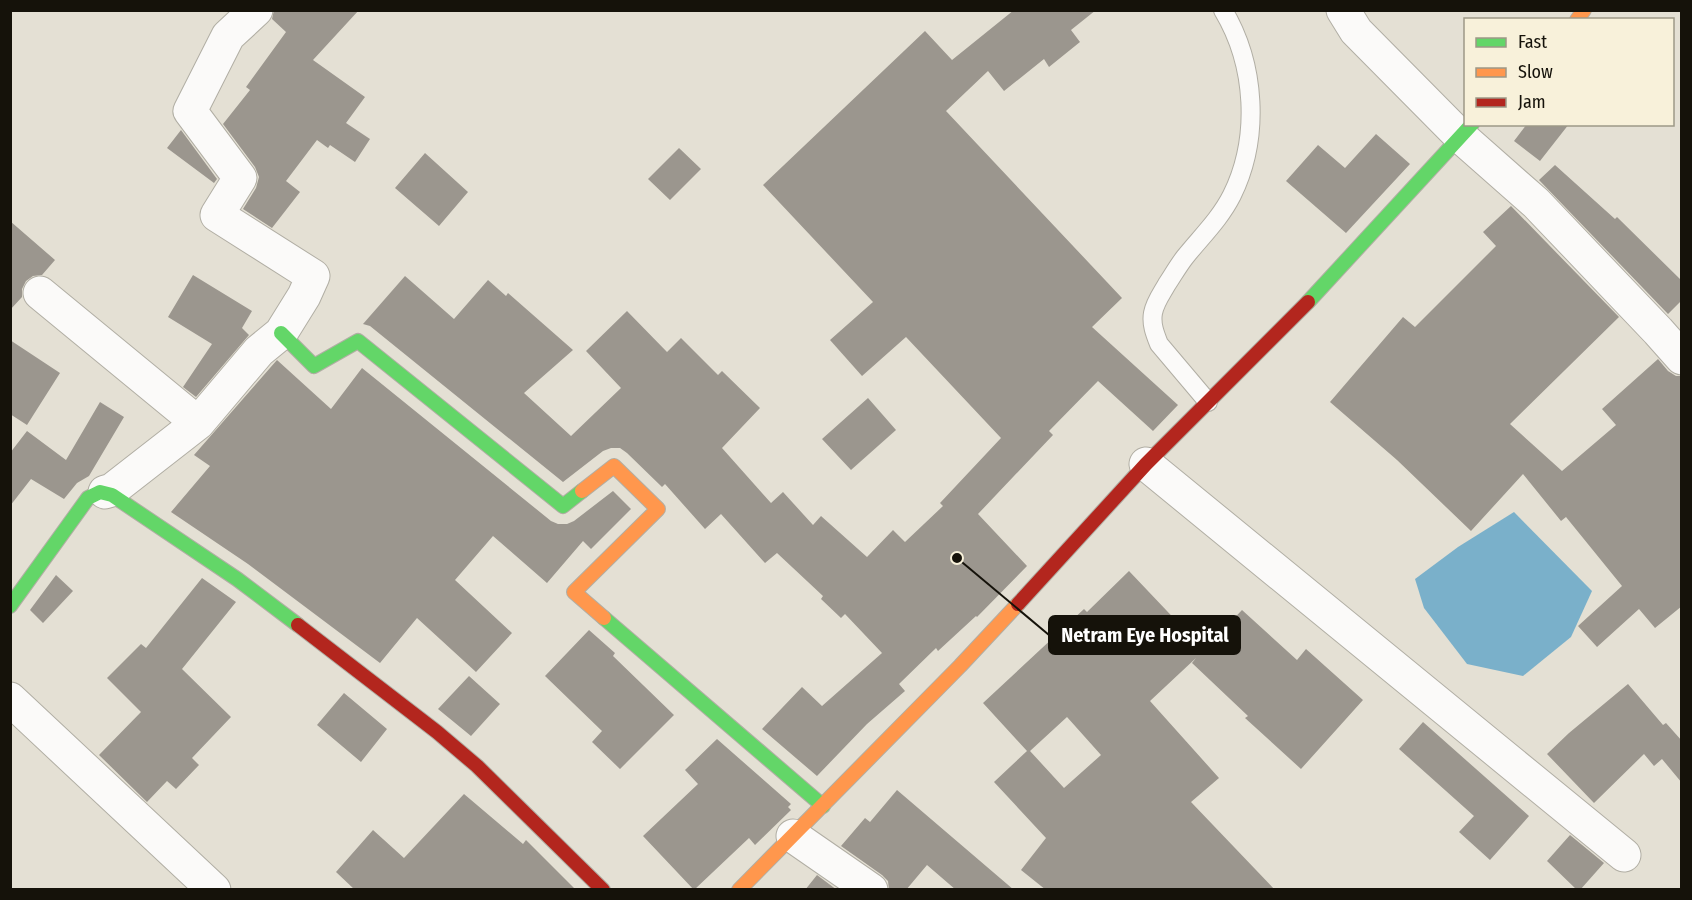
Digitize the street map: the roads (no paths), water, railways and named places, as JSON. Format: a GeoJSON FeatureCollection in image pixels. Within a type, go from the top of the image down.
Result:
{"type":"FeatureCollection","features":[{"type":"Feature","properties":{"kind":"street"},"geometry":{"type":"LineString","coordinates":[[10,606],[88,498],[96,492],[112,490],[198,423],[260,351],[281,333],[304,296],[313,276],[217,215],[240,178],[190,111],[228,36],[256,10]]}},
{"type":"Feature","properties":{"kind":"street"},"geometry":{"type":"LineString","coordinates":[[1342,10],[1356,31],[1466,130],[1682,358]]}},
{"type":"Feature","properties":{"kind":"street"},"geometry":{"type":"LineString","coordinates":[[740,890],[960,666],[1146,464],[1308,302],[1466,130]]}},
{"type":"Feature","properties":{"kind":"street"},"geometry":{"type":"LineString","coordinates":[[39,293],[198,423]]}},
{"type":"Feature","properties":{"kind":"street"},"geometry":{"type":"LineString","coordinates":[[281,333],[314,366],[358,341],[563,506],[614,466],[658,509],[574,592],[822,806]]}},
{"type":"Feature","properties":{"kind":"street"},"geometry":{"type":"LineString","coordinates":[[1146,464],[1624,855]]}},
{"type":"Feature","properties":{"kind":"street"},"geometry":{"type":"LineString","coordinates":[[105,492],[237,579],[339,654],[477,766],[603,890]]}},
{"type":"Feature","properties":{"kind":"street"},"geometry":{"type":"LineString","coordinates":[[10,699],[214,890]]}},
{"type":"Feature","properties":{"kind":"street"},"geometry":{"type":"LineString","coordinates":[[793,836],[871,890]]}},
{"type":"Feature","properties":{"kind":"lane"},"geometry":{"type":"LineString","coordinates":[[1208,402],[1159,344],[1154,333],[1153,314],[1159,298],[1183,259],[1224,209],[1232,194],[1246,154],[1251,112],[1247,68],[1223,10]]}},
{"type":"Feature","properties":{"kind":"water"},"geometry":{"type":"Polygon","coordinates":[[[1514,512],[1592,591],[1571,637],[1523,676],[1467,664],[1424,608],[1415,579],[1458,547],[1514,512]]]}},
{"type":"Feature","properties":{"kind":"place","name":"Netram Eye Hospital"},"geometry":{"type":"Point","coordinates":[957,558]}}]}
